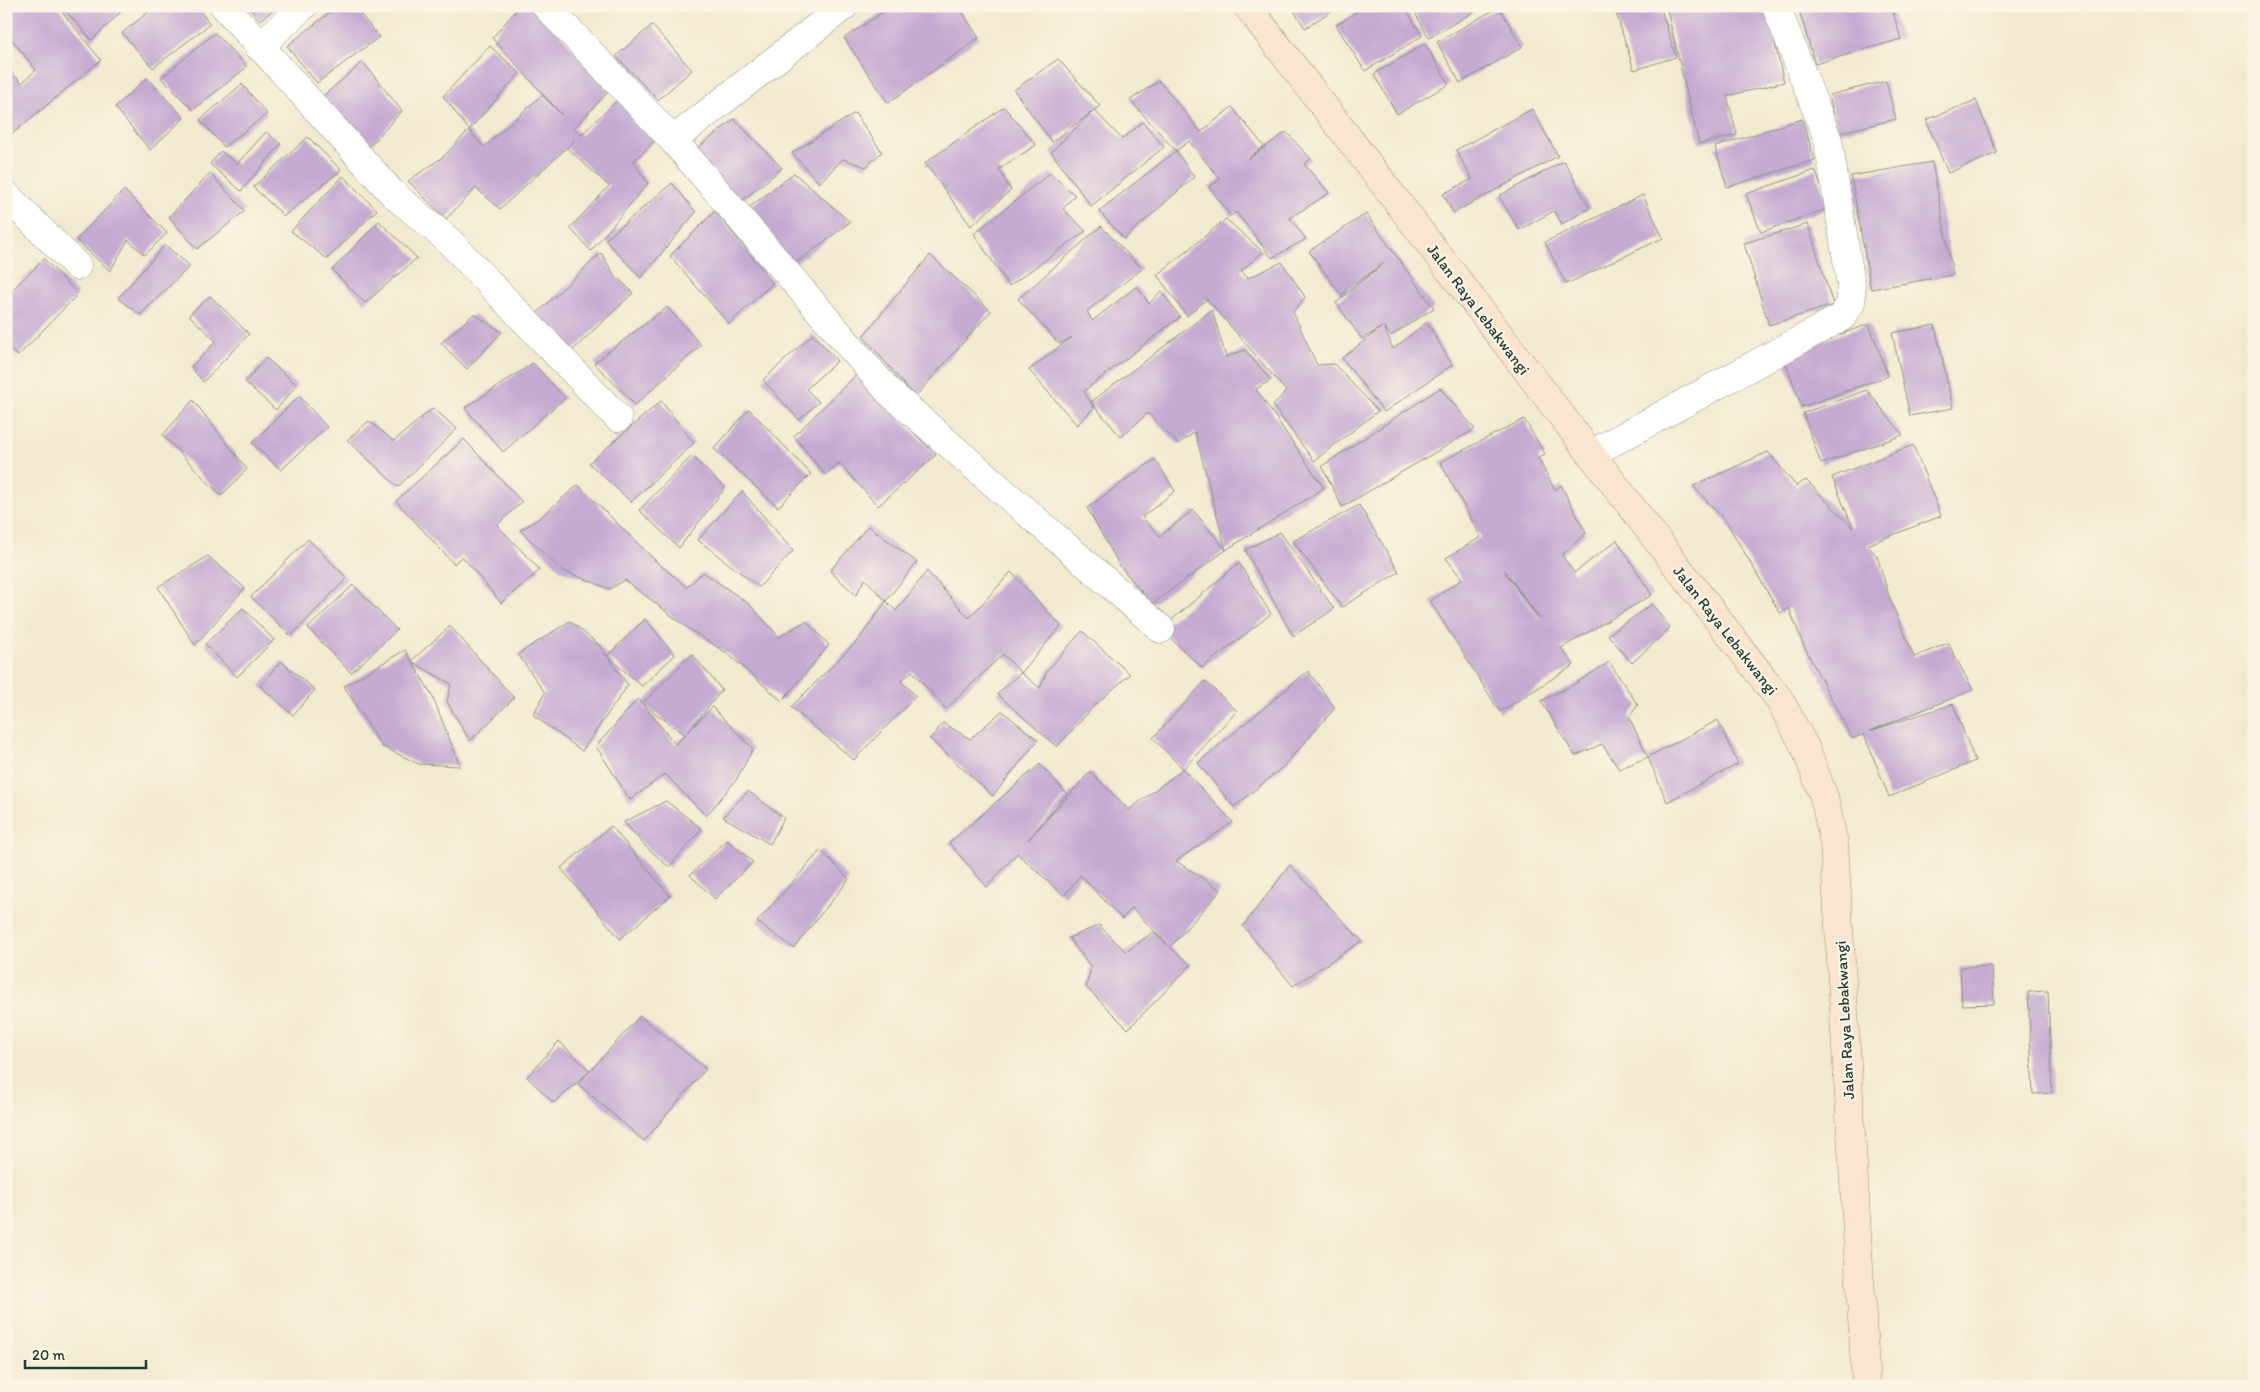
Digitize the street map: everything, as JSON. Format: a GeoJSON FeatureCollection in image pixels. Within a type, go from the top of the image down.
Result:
{"type":"FeatureCollection","features":[{"type":"Feature","properties":{"kind":"main road","name":"Jalan Raya Lebakwangi"},"geometry":{"type":"LineString","coordinates":[[1247,6],[1779,699],[1805,747],[1824,797],[1834,844],[1866,1386]]}},
{"type":"Feature","properties":{"kind":"street"},"geometry":{"type":"LineString","coordinates":[[224,6],[393,194],[448,240],[618,418]]}},
{"type":"Feature","properties":{"kind":"street"},"geometry":{"type":"LineString","coordinates":[[259,47],[303,6]]}},
{"type":"Feature","properties":{"kind":"street"},"geometry":{"type":"LineString","coordinates":[[546,6],[673,140],[889,392],[1162,629]]}},
{"type":"Feature","properties":{"kind":"street"},"geometry":{"type":"LineString","coordinates":[[673,140],[844,6]]}},
{"type":"Feature","properties":{"kind":"street"},"geometry":{"type":"LineString","coordinates":[[1590,454],[1842,317],[1851,303],[1851,285],[1828,140],[1776,6]]}},
{"type":"Feature","properties":{"kind":"street"},"geometry":{"type":"LineString","coordinates":[[6,195],[77,266]]}},
{"type":"Feature","properties":{"kind":"building"},"geometry":{"type":"Polygon","coordinates":[[[9,6],[57,6],[101,60],[6,139],[6,67],[22,83],[36,70],[6,32],[6,8],[9,6]]]}},
{"type":"Feature","properties":{"kind":"building"},"geometry":{"type":"Polygon","coordinates":[[[61,6],[120,6],[123,10],[92,40],[61,6]]]}},
{"type":"Feature","properties":{"kind":"building"},"geometry":{"type":"Polygon","coordinates":[[[156,6],[196,6],[210,24],[153,68],[122,33],[156,6]]]}},
{"type":"Feature","properties":{"kind":"building"},"geometry":{"type":"Polygon","coordinates":[[[247,6],[279,6],[260,20],[247,6]]]}},
{"type":"Feature","properties":{"kind":"building"},"geometry":{"type":"Polygon","coordinates":[[[338,6],[354,6],[379,37],[317,83],[287,46],[338,6]]]}},
{"type":"Feature","properties":{"kind":"building"},"geometry":{"type":"Polygon","coordinates":[[[520,6],[533,6],[611,89],[574,128],[581,135],[627,91],[665,131],[633,162],[648,183],[591,251],[570,228],[609,186],[567,148],[575,140],[500,209],[476,188],[446,219],[408,181],[443,157],[469,130],[484,147],[542,95],[562,115],[492,38],[520,6]]]}},
{"type":"Feature","properties":{"kind":"building"},"geometry":{"type":"Polygon","coordinates":[[[892,6],[958,6],[979,38],[888,103],[844,38],[892,6]]]}},
{"type":"Feature","properties":{"kind":"building"},"geometry":{"type":"Polygon","coordinates":[[[1291,6],[1339,6],[1305,28],[1291,6]]]}},
{"type":"Feature","properties":{"kind":"building"},"geometry":{"type":"Polygon","coordinates":[[[1366,6],[1404,6],[1422,36],[1365,71],[1336,25],[1366,6]]]}},
{"type":"Feature","properties":{"kind":"building"},"geometry":{"type":"Polygon","coordinates":[[[1411,6],[1484,6],[1429,38],[1411,6]]]}},
{"type":"Feature","properties":{"kind":"building"},"geometry":{"type":"Polygon","coordinates":[[[1614,6],[1660,6],[1676,57],[1634,70],[1614,6]]]}},
{"type":"Feature","properties":{"kind":"building"},"geometry":{"type":"Polygon","coordinates":[[[1666,6],[1766,6],[1784,82],[1727,96],[1737,135],[1699,144],[1666,6]]]}},
{"type":"Feature","properties":{"kind":"building"},"geometry":{"type":"Polygon","coordinates":[[[1798,6],[1891,6],[1901,39],[1815,64],[1798,6]]]}},
{"type":"Feature","properties":{"kind":"building"},"geometry":{"type":"Polygon","coordinates":[[[1499,7],[1522,47],[1460,83],[1437,42],[1499,7]]]}},
{"type":"Feature","properties":{"kind":"building"},"geometry":{"type":"Polygon","coordinates":[[[652,25],[692,70],[658,100],[616,56],[652,25]]]}},
{"type":"Feature","properties":{"kind":"building"},"geometry":{"type":"Polygon","coordinates":[[[215,33],[247,67],[193,110],[161,78],[215,33]]]}},
{"type":"Feature","properties":{"kind":"building"},"geometry":{"type":"Polygon","coordinates":[[[1425,44],[1449,84],[1397,114],[1374,74],[1425,44]]]}},
{"type":"Feature","properties":{"kind":"building"},"geometry":{"type":"Polygon","coordinates":[[[490,46],[520,73],[469,130],[443,96],[490,46]]]}},
{"type":"Feature","properties":{"kind":"building"},"geometry":{"type":"Polygon","coordinates":[[[1058,59],[1100,106],[1052,142],[1014,90],[1058,59]]]}},
{"type":"Feature","properties":{"kind":"building"},"geometry":{"type":"Polygon","coordinates":[[[363,62],[402,111],[368,148],[323,96],[363,62]]]}},
{"type":"Feature","properties":{"kind":"building"},"geometry":{"type":"Polygon","coordinates":[[[147,78],[184,118],[150,150],[115,107],[147,78]]]}},
{"type":"Feature","properties":{"kind":"building"},"geometry":{"type":"Polygon","coordinates":[[[1159,81],[1201,132],[1232,107],[1264,146],[1248,159],[1286,132],[1311,159],[1304,164],[1329,193],[1290,218],[1306,239],[1272,258],[1236,212],[1231,216],[1209,187],[1220,179],[1189,141],[1176,151],[1130,100],[1159,81]]]}},
{"type":"Feature","properties":{"kind":"building"},"geometry":{"type":"Polygon","coordinates":[[[1886,81],[1896,119],[1838,133],[1829,95],[1886,81]]]}},
{"type":"Feature","properties":{"kind":"building"},"geometry":{"type":"Polygon","coordinates":[[[242,84],[267,114],[224,147],[200,120],[242,84]]]}},
{"type":"Feature","properties":{"kind":"building"},"geometry":{"type":"Polygon","coordinates":[[[1976,100],[1997,153],[1948,173],[1926,120],[1976,100]]]}},
{"type":"Feature","properties":{"kind":"building"},"geometry":{"type":"Polygon","coordinates":[[[1004,107],[1036,145],[999,169],[1011,190],[971,226],[925,163],[1004,107]]]}},
{"type":"Feature","properties":{"kind":"building"},"geometry":{"type":"Polygon","coordinates":[[[1532,109],[1558,156],[1453,213],[1443,194],[1472,179],[1456,150],[1532,109]]]}},
{"type":"Feature","properties":{"kind":"building"},"geometry":{"type":"Polygon","coordinates":[[[1094,110],[1122,139],[1143,122],[1164,147],[1091,206],[1051,152],[1094,110]]]}},
{"type":"Feature","properties":{"kind":"building"},"geometry":{"type":"Polygon","coordinates":[[[855,113],[882,152],[866,167],[843,159],[819,183],[792,153],[855,113]]]}},
{"type":"Feature","properties":{"kind":"building"},"geometry":{"type":"Polygon","coordinates":[[[734,119],[782,168],[738,204],[694,151],[734,119]]]}},
{"type":"Feature","properties":{"kind":"building"},"geometry":{"type":"Polygon","coordinates":[[[1802,119],[1815,160],[1727,187],[1715,147],[1802,119]]]}},
{"type":"Feature","properties":{"kind":"building"},"geometry":{"type":"Polygon","coordinates":[[[266,132],[281,144],[241,191],[210,164],[221,151],[237,164],[266,132]]]}},
{"type":"Feature","properties":{"kind":"building"},"geometry":{"type":"Polygon","coordinates":[[[308,137],[341,170],[284,216],[253,187],[308,137]]]}},
{"type":"Feature","properties":{"kind":"building"},"geometry":{"type":"Polygon","coordinates":[[[1176,151],[1194,177],[1124,239],[1099,211],[1176,151]]]}},
{"type":"Feature","properties":{"kind":"building"},"geometry":{"type":"Polygon","coordinates":[[[1564,161],[1590,208],[1562,224],[1554,211],[1519,230],[1499,196],[1564,161]]]}},
{"type":"Feature","properties":{"kind":"building"},"geometry":{"type":"Polygon","coordinates":[[[1932,162],[1953,275],[1871,289],[1851,176],[1932,162]]]}},
{"type":"Feature","properties":{"kind":"building"},"geometry":{"type":"Polygon","coordinates":[[[1815,170],[1829,208],[1761,232],[1746,194],[1815,170]]]}},
{"type":"Feature","properties":{"kind":"building"},"geometry":{"type":"Polygon","coordinates":[[[210,173],[245,211],[197,249],[169,217],[210,173]]]}},
{"type":"Feature","properties":{"kind":"building"},"geometry":{"type":"Polygon","coordinates":[[[794,173],[850,222],[791,267],[746,210],[794,173]]]}},
{"type":"Feature","properties":{"kind":"building"},"geometry":{"type":"Polygon","coordinates":[[[1050,173],[1075,195],[1063,209],[1086,231],[1009,286],[974,234],[1050,173]]]}},
{"type":"Feature","properties":{"kind":"building"},"geometry":{"type":"Polygon","coordinates":[[[343,176],[377,210],[327,259],[291,231],[343,176]]]}},
{"type":"Feature","properties":{"kind":"building"},"geometry":{"type":"Polygon","coordinates":[[[672,183],[696,212],[641,278],[605,240],[672,183]]]}},
{"type":"Feature","properties":{"kind":"building"},"geometry":{"type":"Polygon","coordinates":[[[124,190],[167,233],[145,255],[128,240],[110,271],[76,240],[124,190]]]}},
{"type":"Feature","properties":{"kind":"building"},"geometry":{"type":"Polygon","coordinates":[[[1643,195],[1663,238],[1566,284],[1545,242],[1643,195]]]}},
{"type":"Feature","properties":{"kind":"building"},"geometry":{"type":"Polygon","coordinates":[[[715,211],[773,283],[729,324],[670,256],[715,211]]]}},
{"type":"Feature","properties":{"kind":"building"},"geometry":{"type":"Polygon","coordinates":[[[1366,214],[1434,308],[1391,336],[1384,326],[1393,349],[1427,322],[1452,365],[1384,412],[1342,358],[1382,327],[1362,339],[1336,303],[1385,262],[1341,295],[1309,251],[1366,214]]]}},
{"type":"Feature","properties":{"kind":"building"},"geometry":{"type":"Polygon","coordinates":[[[1226,219],[1263,252],[1241,271],[1248,278],[1282,262],[1305,297],[1293,312],[1317,365],[1334,364],[1378,411],[1314,461],[1273,406],[1286,391],[1207,299],[1187,316],[1157,275],[1226,219]]]}},
{"type":"Feature","properties":{"kind":"building"},"geometry":{"type":"Polygon","coordinates":[[[379,221],[417,258],[365,303],[332,270],[379,221]]]}},
{"type":"Feature","properties":{"kind":"building"},"geometry":{"type":"Polygon","coordinates":[[[1808,224],[1833,305],[1769,325],[1744,243],[1808,224]]]}},
{"type":"Feature","properties":{"kind":"building"},"geometry":{"type":"Polygon","coordinates":[[[1101,226],[1142,269],[1087,311],[1092,321],[1137,286],[1149,304],[1161,291],[1180,317],[1084,391],[1094,408],[1077,425],[1029,370],[1072,337],[1059,344],[1018,299],[1101,226]]]}},
{"type":"Feature","properties":{"kind":"building"},"geometry":{"type":"Polygon","coordinates":[[[165,245],[190,266],[140,315],[118,298],[165,245]]]}},
{"type":"Feature","properties":{"kind":"building"},"geometry":{"type":"Polygon","coordinates":[[[601,253],[614,274],[633,293],[571,352],[535,315],[601,253]]]}},
{"type":"Feature","properties":{"kind":"building"},"geometry":{"type":"Polygon","coordinates":[[[930,255],[991,311],[915,397],[863,336],[930,255]]]}},
{"type":"Feature","properties":{"kind":"building"},"geometry":{"type":"Polygon","coordinates":[[[44,259],[78,294],[18,356],[6,346],[6,296],[44,259]]]}},
{"type":"Feature","properties":{"kind":"building"},"geometry":{"type":"Polygon","coordinates":[[[210,296],[249,334],[203,382],[191,367],[216,341],[189,315],[210,296]]]}},
{"type":"Feature","properties":{"kind":"building"},"geometry":{"type":"Polygon","coordinates":[[[667,307],[701,345],[635,405],[594,363],[667,307]]]}},
{"type":"Feature","properties":{"kind":"building"},"geometry":{"type":"Polygon","coordinates":[[[1212,310],[1226,357],[1245,350],[1271,380],[1256,389],[1324,488],[1226,550],[1195,432],[1178,444],[1148,413],[1121,437],[1091,402],[1212,310]]]}},
{"type":"Feature","properties":{"kind":"building"},"geometry":{"type":"Polygon","coordinates":[[[474,314],[502,332],[467,369],[441,343],[474,314]]]}},
{"type":"Feature","properties":{"kind":"building"},"geometry":{"type":"Polygon","coordinates":[[[1869,324],[1888,376],[1802,407],[1783,355],[1869,324]]]}},
{"type":"Feature","properties":{"kind":"building"},"geometry":{"type":"Polygon","coordinates":[[[1935,325],[1953,408],[1910,416],[1892,333],[1935,325]]]}},
{"type":"Feature","properties":{"kind":"building"},"geometry":{"type":"Polygon","coordinates":[[[813,334],[837,361],[806,389],[819,402],[799,420],[763,380],[813,334]]]}},
{"type":"Feature","properties":{"kind":"building"},"geometry":{"type":"Polygon","coordinates":[[[266,358],[297,385],[276,410],[245,382],[266,358]]]}},
{"type":"Feature","properties":{"kind":"building"},"geometry":{"type":"Polygon","coordinates":[[[533,363],[565,398],[503,452],[465,408],[533,363]]]}},
{"type":"Feature","properties":{"kind":"building"},"geometry":{"type":"Polygon","coordinates":[[[866,365],[894,413],[936,455],[878,506],[839,463],[825,475],[794,436],[866,365]]]}},
{"type":"Feature","properties":{"kind":"building"},"geometry":{"type":"Polygon","coordinates":[[[1440,388],[1475,429],[1342,507],[1322,466],[1440,388]]]}},
{"type":"Feature","properties":{"kind":"building"},"geometry":{"type":"Polygon","coordinates":[[[1867,390],[1903,435],[1821,464],[1803,413],[1867,390]]]}},
{"type":"Feature","properties":{"kind":"building"},"geometry":{"type":"Polygon","coordinates":[[[299,396],[327,427],[281,470],[252,443],[299,396]]]}},
{"type":"Feature","properties":{"kind":"building"},"geometry":{"type":"Polygon","coordinates":[[[193,400],[247,469],[221,496],[163,435],[193,400]]]}},
{"type":"Feature","properties":{"kind":"building"},"geometry":{"type":"Polygon","coordinates":[[[661,401],[694,443],[631,502],[589,463],[661,401]]]}},
{"type":"Feature","properties":{"kind":"building"},"geometry":{"type":"Polygon","coordinates":[[[433,408],[457,429],[398,487],[347,440],[369,421],[394,441],[433,408]]]}},
{"type":"Feature","properties":{"kind":"building"},"geometry":{"type":"Polygon","coordinates":[[[749,409],[811,474],[778,507],[714,449],[749,409]]]}},
{"type":"Feature","properties":{"kind":"building"},"geometry":{"type":"Polygon","coordinates":[[[1524,419],[1545,454],[1538,458],[1555,490],[1561,485],[1586,533],[1562,555],[1574,573],[1617,540],[1652,595],[1561,648],[1574,665],[1500,712],[1430,601],[1462,579],[1446,558],[1481,537],[1440,462],[1524,419]],[[1505,571],[1521,595],[1540,619],[1505,571]]]}},
{"type":"Feature","properties":{"kind":"building"},"geometry":{"type":"Polygon","coordinates":[[[464,439],[522,502],[497,525],[540,570],[501,603],[462,556],[454,564],[396,501],[464,439]]]}},
{"type":"Feature","properties":{"kind":"building"},"geometry":{"type":"Polygon","coordinates":[[[1913,445],[1941,516],[1867,545],[1877,556],[1890,599],[1914,657],[1948,643],[1973,690],[1870,731],[1953,704],[1975,761],[1889,797],[1864,734],[1852,739],[1803,644],[1789,608],[1780,613],[1727,523],[1693,486],[1768,452],[1796,486],[1806,480],[1853,528],[1832,477],[1913,445]]]}},
{"type":"Feature","properties":{"kind":"building"},"geometry":{"type":"Polygon","coordinates":[[[692,456],[725,488],[679,548],[639,510],[692,456]]]}},
{"type":"Feature","properties":{"kind":"building"},"geometry":{"type":"Polygon","coordinates":[[[1155,459],[1175,491],[1142,517],[1160,536],[1193,510],[1226,550],[1152,604],[1120,566],[1087,508],[1155,459]]]}},
{"type":"Feature","properties":{"kind":"building"},"geometry":{"type":"Polygon","coordinates":[[[578,485],[659,564],[687,587],[703,572],[749,604],[779,637],[806,621],[829,645],[782,701],[728,654],[689,629],[625,580],[610,589],[561,570],[520,530],[537,520],[578,485]]]}},
{"type":"Feature","properties":{"kind":"building"},"geometry":{"type":"Polygon","coordinates":[[[742,491],[793,551],[759,587],[698,540],[742,491]]]}},
{"type":"Feature","properties":{"kind":"building"},"geometry":{"type":"Polygon","coordinates":[[[1359,505],[1399,572],[1342,607],[1293,541],[1359,505]]]}},
{"type":"Feature","properties":{"kind":"building"},"geometry":{"type":"Polygon","coordinates":[[[868,526],[917,562],[886,601],[865,579],[856,595],[830,571],[868,526]]]}},
{"type":"Feature","properties":{"kind":"building"},"geometry":{"type":"Polygon","coordinates":[[[1280,532],[1334,609],[1293,636],[1245,550],[1280,532]]]}},
{"type":"Feature","properties":{"kind":"building"},"geometry":{"type":"Polygon","coordinates":[[[308,539],[347,578],[291,636],[251,597],[308,539]]]}},
{"type":"Feature","properties":{"kind":"building"},"geometry":{"type":"Polygon","coordinates":[[[208,556],[245,588],[195,645],[158,587],[208,556]]]}},
{"type":"Feature","properties":{"kind":"building"},"geometry":{"type":"Polygon","coordinates":[[[1239,563],[1271,614],[1202,668],[1161,629],[1239,563]]]}},
{"type":"Feature","properties":{"kind":"building"},"geometry":{"type":"Polygon","coordinates":[[[927,571],[969,618],[1011,572],[1061,626],[1021,673],[1003,654],[946,709],[912,671],[901,681],[916,696],[854,760],[791,707],[859,639],[886,601],[896,611],[927,571]]]}},
{"type":"Feature","properties":{"kind":"building"},"geometry":{"type":"Polygon","coordinates":[[[353,585],[397,630],[351,673],[308,628],[353,585]]]}},
{"type":"Feature","properties":{"kind":"building"},"geometry":{"type":"Polygon","coordinates":[[[1652,604],[1670,628],[1632,663],[1608,635],[1652,604]]]}},
{"type":"Feature","properties":{"kind":"building"},"geometry":{"type":"Polygon","coordinates":[[[243,608],[274,640],[237,677],[205,644],[243,608]]]}},
{"type":"Feature","properties":{"kind":"building"},"geometry":{"type":"Polygon","coordinates":[[[645,619],[675,655],[642,686],[607,656],[645,619]]]}},
{"type":"Feature","properties":{"kind":"building"},"geometry":{"type":"Polygon","coordinates":[[[570,621],[599,645],[628,685],[582,751],[533,715],[545,693],[518,654],[570,621]]]}},
{"type":"Feature","properties":{"kind":"building"},"geometry":{"type":"Polygon","coordinates":[[[450,626],[514,698],[470,741],[447,702],[451,684],[411,661],[450,626]]]}},
{"type":"Feature","properties":{"kind":"building"},"geometry":{"type":"Polygon","coordinates":[[[1082,631],[1130,674],[1095,705],[1057,747],[997,694],[1021,673],[1040,688],[1047,671],[1082,631]]]}},
{"type":"Feature","properties":{"kind":"building"},"geometry":{"type":"Polygon","coordinates":[[[405,650],[432,695],[460,766],[419,764],[381,746],[344,686],[405,650]]]}},
{"type":"Feature","properties":{"kind":"building"},"geometry":{"type":"Polygon","coordinates":[[[692,654],[722,690],[688,732],[712,707],[753,749],[736,780],[706,816],[665,774],[630,800],[596,746],[638,699],[642,704],[692,654]],[[643,705],[675,744],[686,735],[643,705]]]}},
{"type":"Feature","properties":{"kind":"building"},"geometry":{"type":"Polygon","coordinates":[[[281,661],[315,690],[293,715],[260,686],[281,661]]]}},
{"type":"Feature","properties":{"kind":"building"},"geometry":{"type":"Polygon","coordinates":[[[1609,662],[1638,705],[1629,717],[1648,757],[1619,769],[1602,744],[1575,756],[1541,701],[1573,685],[1609,662]]]}},
{"type":"Feature","properties":{"kind":"building"},"geometry":{"type":"Polygon","coordinates":[[[1308,671],[1335,708],[1284,766],[1234,807],[1198,763],[1308,671]]]}},
{"type":"Feature","properties":{"kind":"building"},"geometry":{"type":"Polygon","coordinates":[[[1205,681],[1237,711],[1183,769],[1153,738],[1205,681]]]}},
{"type":"Feature","properties":{"kind":"building"},"geometry":{"type":"Polygon","coordinates":[[[1002,711],[1038,740],[993,796],[930,739],[943,723],[970,739],[1002,711]]]}},
{"type":"Feature","properties":{"kind":"building"},"geometry":{"type":"Polygon","coordinates":[[[1718,720],[1738,764],[1667,802],[1648,757],[1718,720]]]}},
{"type":"Feature","properties":{"kind":"building"},"geometry":{"type":"Polygon","coordinates":[[[1040,764],[1067,794],[1028,840],[1090,772],[1129,810],[1183,769],[1233,822],[1176,861],[1221,890],[1170,947],[1191,965],[1128,1029],[1086,987],[1091,967],[1069,938],[1099,925],[1126,952],[1153,932],[1168,945],[1132,908],[1122,919],[1080,875],[1064,896],[1017,853],[987,887],[949,843],[1040,764]]]}},
{"type":"Feature","properties":{"kind":"building"},"geometry":{"type":"Polygon","coordinates":[[[748,791],[784,818],[770,844],[723,817],[748,791]]]}},
{"type":"Feature","properties":{"kind":"building"},"geometry":{"type":"Polygon","coordinates":[[[666,801],[702,829],[669,867],[645,846],[624,822],[666,801]]]}},
{"type":"Feature","properties":{"kind":"building"},"geometry":{"type":"Polygon","coordinates":[[[611,826],[670,896],[620,939],[561,868],[611,826]]]}},
{"type":"Feature","properties":{"kind":"building"},"geometry":{"type":"Polygon","coordinates":[[[727,840],[753,862],[715,899],[690,875],[727,840]]]}},
{"type":"Feature","properties":{"kind":"building"},"geometry":{"type":"Polygon","coordinates":[[[821,850],[849,879],[794,948],[757,922],[821,850]]]}},
{"type":"Feature","properties":{"kind":"building"},"geometry":{"type":"Polygon","coordinates":[[[1290,865],[1362,941],[1293,986],[1243,926],[1290,865]]]}},
{"type":"Feature","properties":{"kind":"building"},"geometry":{"type":"Polygon","coordinates":[[[1992,966],[1994,1004],[1962,1005],[1960,967],[1992,966]]]}},
{"type":"Feature","properties":{"kind":"building"},"geometry":{"type":"Polygon","coordinates":[[[2048,991],[2052,1093],[2033,1094],[2028,992],[2048,991]]]}},
{"type":"Feature","properties":{"kind":"building"},"geometry":{"type":"Polygon","coordinates":[[[640,1016],[706,1069],[644,1141],[578,1084],[640,1016]]]}},
{"type":"Feature","properties":{"kind":"building"},"geometry":{"type":"Polygon","coordinates":[[[559,1041],[590,1071],[554,1103],[527,1077],[559,1041]]]}}]}
